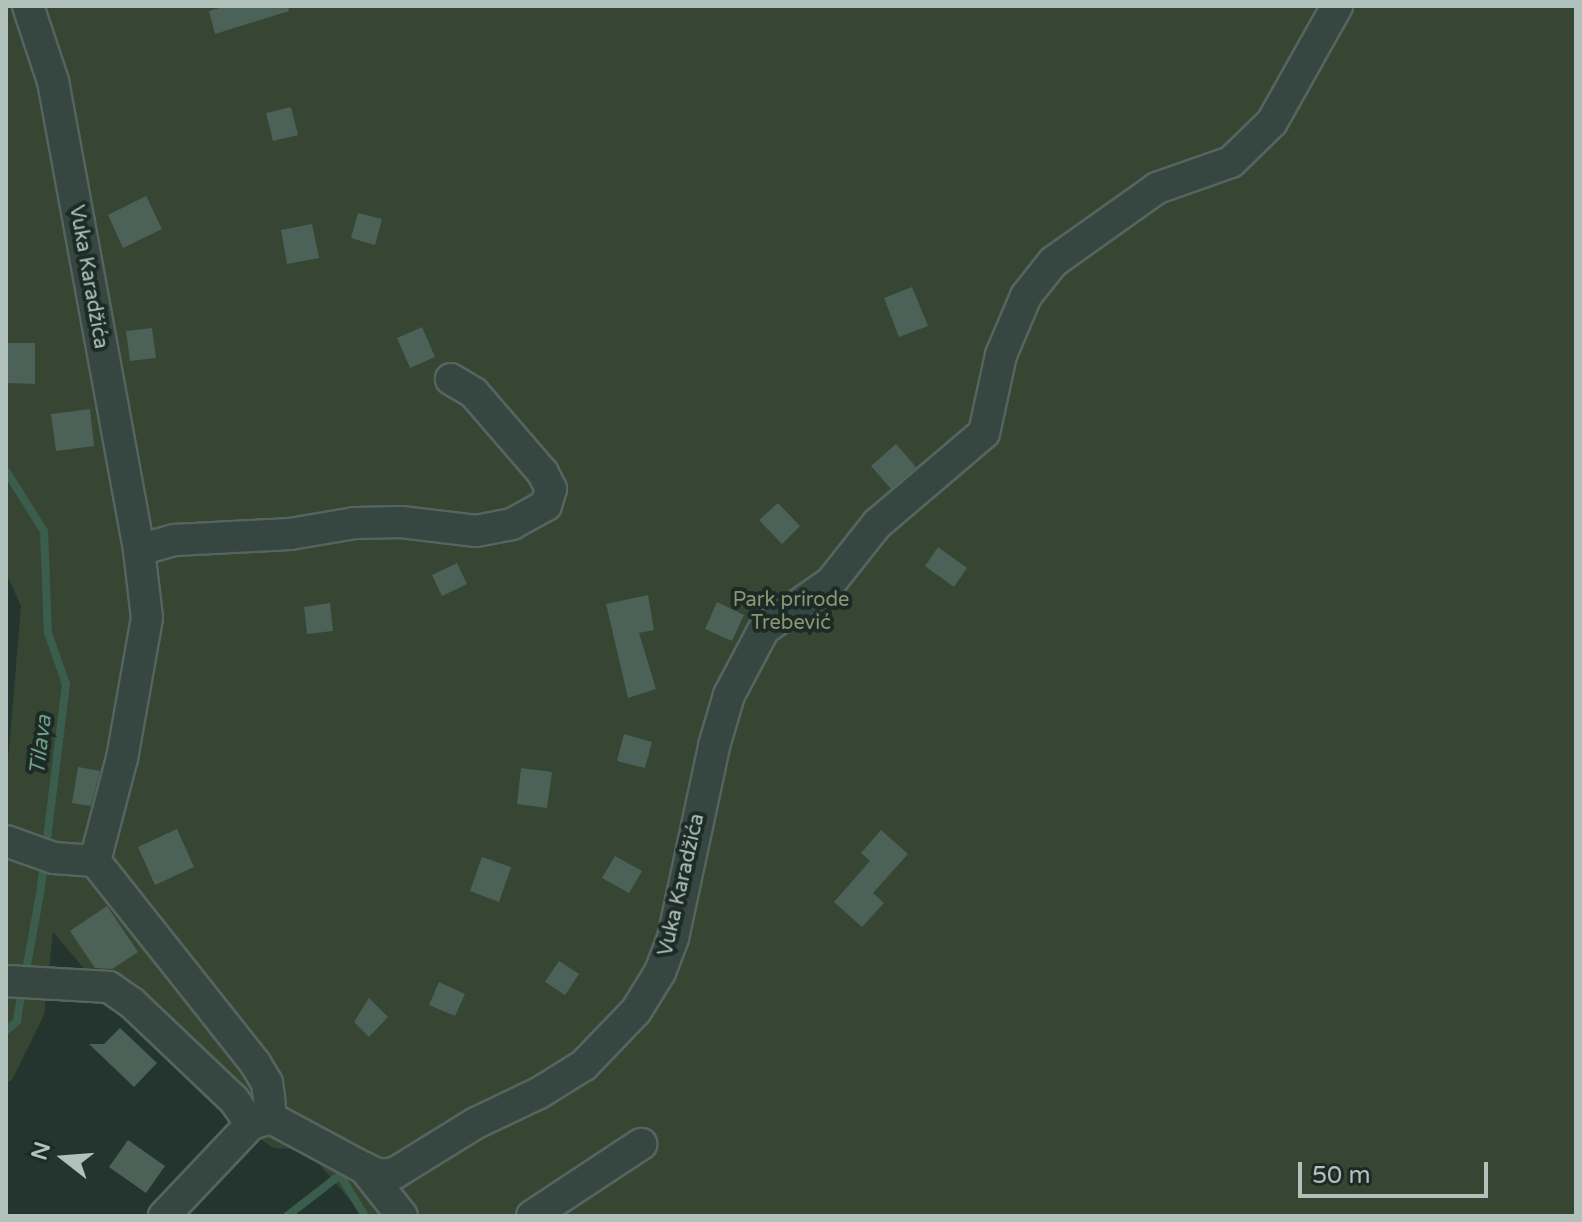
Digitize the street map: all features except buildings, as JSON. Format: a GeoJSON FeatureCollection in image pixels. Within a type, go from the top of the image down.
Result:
{"type":"FeatureCollection","features":[{"type":"Feature","properties":{"kind":"street","name":"Vuka Karadžića"},"geometry":{"type":"LineString","coordinates":[[28,6],[53,81],[139,550],[147,618],[122,758],[95,861]]}},
{"type":"Feature","properties":{"kind":"street","name":"Vuka Karadžića"},"geometry":{"type":"LineString","coordinates":[[261,1121],[380,1175],[395,1173],[476,1123],[539,1093],[584,1065],[636,1011],[660,972],[673,938],[714,746],[729,695],[764,629],[831,582],[877,524],[984,433],[1001,355],[1026,296],[1053,262],[1157,188],[1231,162],[1272,122],[1337,6]]}},
{"type":"Feature","properties":{"kind":"street"},"geometry":{"type":"LineString","coordinates":[[139,550],[175,540],[290,534],[355,523],[401,522],[476,531],[512,524],[546,505],[551,489],[543,473],[474,393],[451,379]]}},
{"type":"Feature","properties":{"kind":"street"},"geometry":{"type":"LineString","coordinates":[[30,849],[95,861],[255,1063],[267,1083],[261,1121],[164,1216]]}},
{"type":"Feature","properties":{"kind":"street"},"geometry":{"type":"LineString","coordinates":[[6,981],[109,987],[132,1003],[234,1100],[261,1121]]}},
{"type":"Feature","properties":{"kind":"street"},"geometry":{"type":"LineString","coordinates":[[532,1216],[641,1144]]}},
{"type":"Feature","properties":{"kind":"street"},"geometry":{"type":"LineString","coordinates":[[364,1168],[402,1216]]}},
{"type":"Feature","properties":{"kind":"green space","name":"Park prirode Trebević"},"geometry":{"type":"Polygon","coordinates":[[[6,6],[1576,6],[1576,1216],[364,1216],[318,1163],[294,1149],[274,1148],[260,1139],[246,1122],[109,998],[53,932],[44,1015],[12,1080],[6,1083],[6,785],[21,606],[6,573],[6,6]]]}},
{"type":"Feature","properties":{"kind":"waterway","name":"Tilava"},"geometry":{"type":"LineString","coordinates":[[6,471],[44,531],[48,633],[66,684],[41,888],[25,976]]}},
{"type":"Feature","properties":{"kind":"waterway","name":"Tilava"},"geometry":{"type":"LineString","coordinates":[[6,1031],[17,1021],[22,990]]}},
{"type":"Feature","properties":{"kind":"waterway"},"geometry":{"type":"LineString","coordinates":[[287,1216],[340,1175],[365,1216]]}}]}
